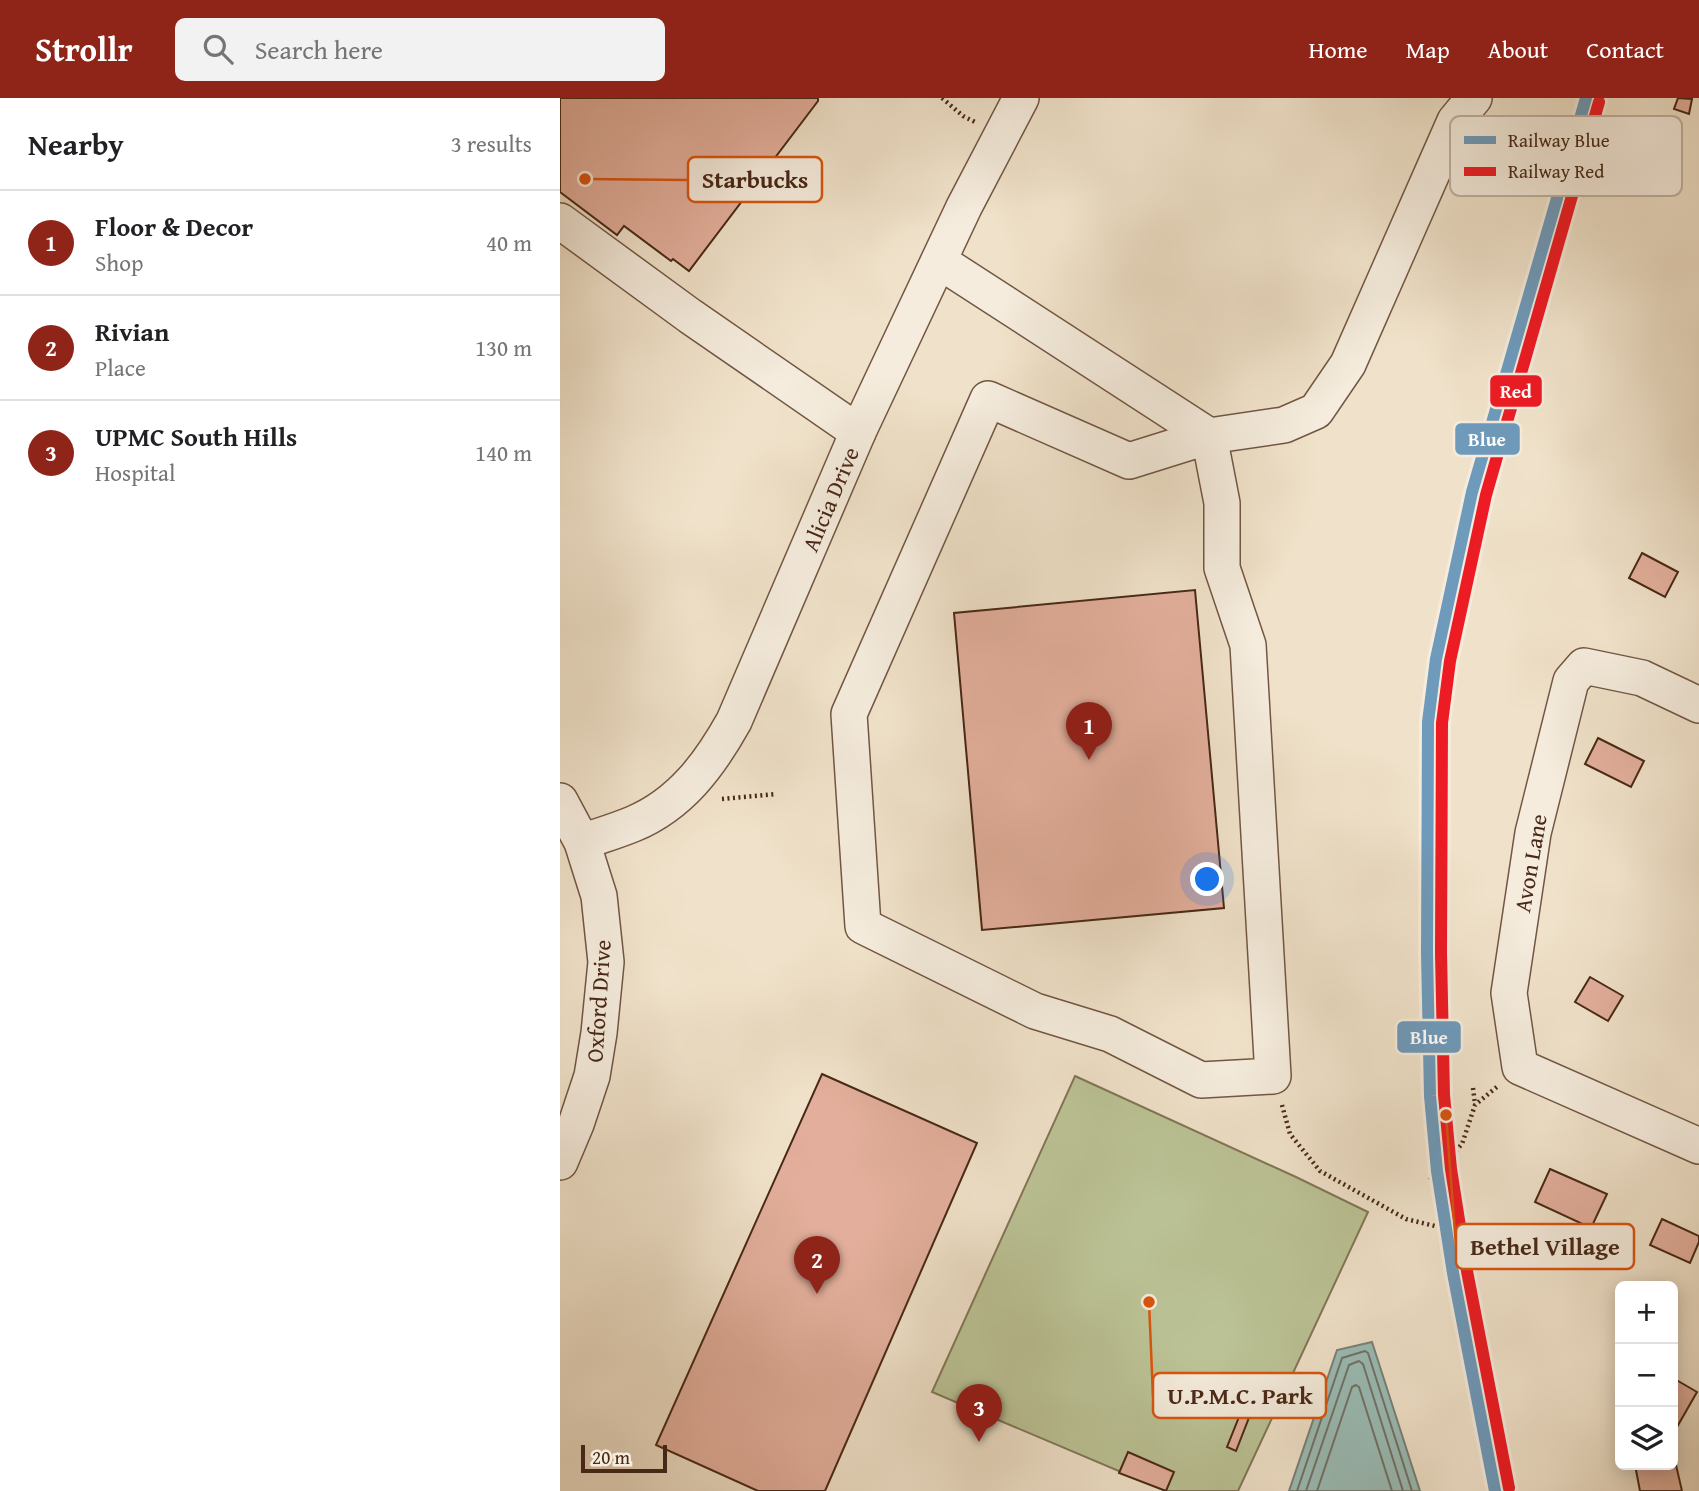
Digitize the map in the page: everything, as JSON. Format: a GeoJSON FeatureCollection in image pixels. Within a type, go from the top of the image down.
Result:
{"type":"FeatureCollection","features":[{"type":"Feature","properties":{"kind":"street","name":"Alicia Drive"},"geometry":{"type":"LineString","coordinates":[[582,842],[634,824],[653,814],[695,779],[715,754],[739,708],[858,432],[964,207],[1021,98]]}},
{"type":"Feature","properties":{"kind":"street"},"geometry":{"type":"LineString","coordinates":[[1459,116],[1475,98]]}},
{"type":"Feature","properties":{"kind":"street"},"geometry":{"type":"LineString","coordinates":[[939,261],[1209,436],[1222,503],[1222,568],[1248,645],[1273,1076],[1201,1080],[1110,1034],[1035,1011],[863,926],[849,714],[988,399],[1129,461],[1209,436],[1284,425],[1316,411],[1348,364],[1450,132]]}},
{"type":"Feature","properties":{"kind":"street"},"geometry":{"type":"LineString","coordinates":[[560,221],[690,316],[858,432]]}},
{"type":"Feature","properties":{"kind":"street","name":"Avon Lane"},"geometry":{"type":"LineString","coordinates":[[1520,1067],[1509,993],[1533,833],[1571,681],[1584,666],[1642,678],[1699,705]]}},
{"type":"Feature","properties":{"kind":"street","name":"Oxford Drive"},"geometry":{"type":"LineString","coordinates":[[560,801],[582,842],[602,911],[606,962],[592,1076],[560,1162]]}},
{"type":"Feature","properties":{"kind":"street"},"geometry":{"type":"LineString","coordinates":[[1520,1067],[1699,1146]]}},
{"type":"Feature","properties":{"kind":"path"},"geometry":{"type":"LineString","coordinates":[[942,98],[962,116]]}},
{"type":"Feature","properties":{"kind":"path"},"geometry":{"type":"LineString","coordinates":[[722,799],[776,794]]}},
{"type":"Feature","properties":{"kind":"path"},"geometry":{"type":"LineString","coordinates":[[1475,1105],[1520,1067]]}},
{"type":"Feature","properties":{"kind":"path"},"geometry":{"type":"LineString","coordinates":[[1273,1076],[1290,1134],[1320,1171],[1406,1219],[1435,1226]]}},
{"type":"Feature","properties":{"kind":"path"},"geometry":{"type":"LineString","coordinates":[[1430,1180],[1462,1144],[1475,1105],[1473,1088]]}},
{"type":"Feature","properties":{"kind":"green space"},"geometry":{"type":"Polygon","coordinates":[[[1075,1076],[1368,1212],[1238,1491],[1166,1491],[932,1392],[1075,1076]]]}},
{"type":"Feature","properties":{"kind":"water"},"geometry":{"type":"Polygon","coordinates":[[[1372,1342],[1420,1491],[1289,1491],[1337,1350],[1372,1342]]]}},
{"type":"Feature","properties":{"kind":"building"},"geometry":{"type":"Polygon","coordinates":[[[560,98],[818,98],[818,101],[689,271],[624,226],[617,235],[560,192],[560,98]]]}},
{"type":"Feature","properties":{"kind":"building"},"geometry":{"type":"Polygon","coordinates":[[[1678,98],[1692,99],[1689,114],[1674,109],[1678,98]]]}},
{"type":"Feature","properties":{"kind":"building"},"geometry":{"type":"Polygon","coordinates":[[[1642,553],[1678,572],[1665,597],[1629,578],[1642,553]]]}},
{"type":"Feature","properties":{"kind":"building"},"geometry":{"type":"Polygon","coordinates":[[[1195,590],[1224,908],[982,930],[954,613],[1195,590]]]}},
{"type":"Feature","properties":{"kind":"building"},"geometry":{"type":"Polygon","coordinates":[[[1598,738],[1644,761],[1631,787],[1585,764],[1598,738]]]}},
{"type":"Feature","properties":{"kind":"building"},"geometry":{"type":"Polygon","coordinates":[[[1590,977],[1623,996],[1608,1021],[1575,1002],[1590,977]]]}},
{"type":"Feature","properties":{"kind":"building"},"geometry":{"type":"Polygon","coordinates":[[[822,1074],[977,1143],[825,1491],[758,1491],[656,1445],[822,1074]]]}},
{"type":"Feature","properties":{"kind":"building"},"geometry":{"type":"Polygon","coordinates":[[[1550,1169],[1607,1194],[1591,1228],[1535,1202],[1550,1169]]]}},
{"type":"Feature","properties":{"kind":"building"},"geometry":{"type":"Polygon","coordinates":[[[1662,1219],[1699,1236],[1690,1263],[1650,1245],[1662,1219]]]}},
{"type":"Feature","properties":{"kind":"building"},"geometry":{"type":"Polygon","coordinates":[[[1678,1381],[1697,1392],[1678,1425],[1678,1381]]]}},
{"type":"Feature","properties":{"kind":"building"},"geometry":{"type":"Polygon","coordinates":[[[1241,1412],[1250,1415],[1236,1451],[1227,1447],[1241,1412]]]}},
{"type":"Feature","properties":{"kind":"building"},"geometry":{"type":"Polygon","coordinates":[[[1128,1452],[1174,1472],[1166,1491],[1119,1473],[1128,1452]]]}},
{"type":"Feature","properties":{"kind":"building"},"geometry":{"type":"Polygon","coordinates":[[[1636,1470],[1677,1470],[1682,1491],[1640,1491],[1636,1470]]]}},
{"type":"Feature","properties":{"kind":"rail line","name":"Blue"},"geometry":{"type":"LineString","coordinates":[[1581,116],[1586,98]]}},
{"type":"Feature","properties":{"kind":"rail line","name":"Red"},"geometry":{"type":"LineString","coordinates":[[1595,116],[1599,102]]}},
{"type":"Feature","properties":{"kind":"rail line","name":"Blue"},"geometry":{"type":"LineString","coordinates":[[1495,1491],[1453,1273],[1437,1171],[1430,1096],[1427,953],[1428,722],[1436,659],[1472,492],[1558,196]]}},
{"type":"Feature","properties":{"kind":"rail line","name":"Red"},"geometry":{"type":"LineString","coordinates":[[1509,1488],[1467,1271],[1451,1169],[1444,1095],[1441,953],[1442,723],[1450,661],[1486,495],[1572,196]]}},
{"type":"Feature","properties":{"kind":"place","name":"Starbucks"},"geometry":{"type":"Point","coordinates":[585,179]}},
{"type":"Feature","properties":{"kind":"place","name":"Floor & Decor"},"geometry":{"type":"Point","coordinates":[1089,760]}},
{"type":"Feature","properties":{"kind":"place","name":"Bethel Village"},"geometry":{"type":"Point","coordinates":[1446,1115]}},
{"type":"Feature","properties":{"kind":"place","name":"Rivian"},"geometry":{"type":"Point","coordinates":[817,1294]}},
{"type":"Feature","properties":{"kind":"place","name":"U.P.M.C. Park"},"geometry":{"type":"Point","coordinates":[1149,1302]}},
{"type":"Feature","properties":{"kind":"place","name":"UPMC South Hills"},"geometry":{"type":"Point","coordinates":[979,1442]}}]}
